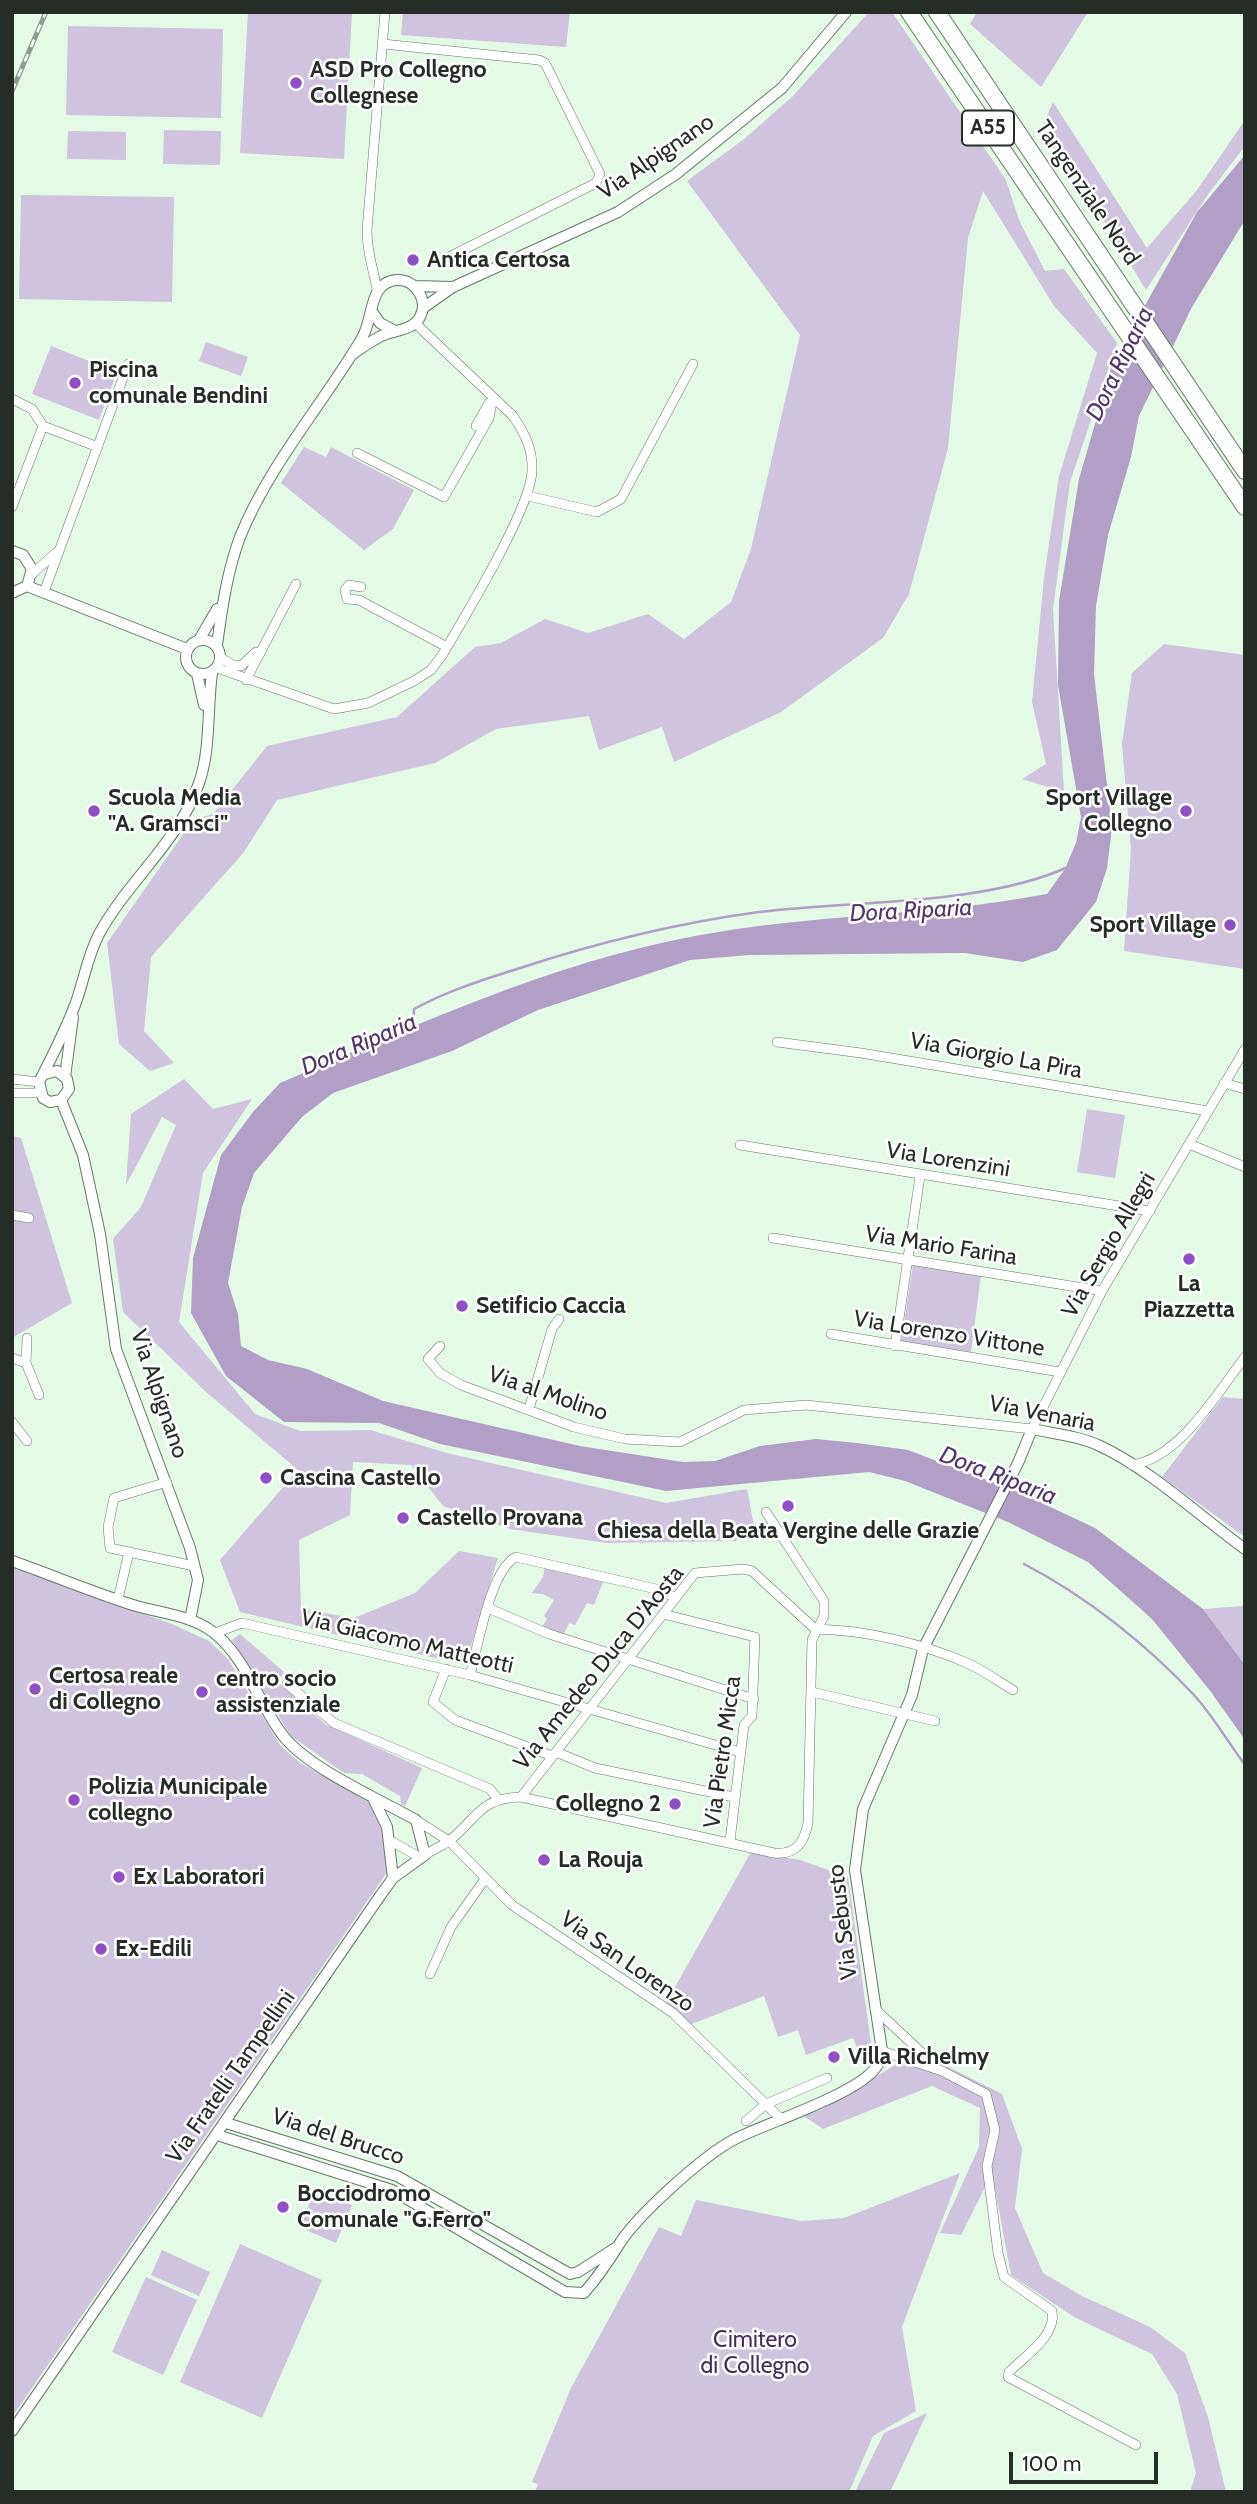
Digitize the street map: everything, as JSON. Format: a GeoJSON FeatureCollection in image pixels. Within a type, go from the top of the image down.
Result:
{"type":"FeatureCollection","features":[{"type":"Feature","properties":{"kind":"highway","name":"Tangenziale Nord"},"geometry":{"type":"LineString","coordinates":[[909,12],[1245,508]]}},
{"type":"Feature","properties":{"kind":"highway","name":"Tangenziale Nord"},"geometry":{"type":"LineString","coordinates":[[937,12],[1245,471]]}},
{"type":"Feature","properties":{"kind":"street"},"geometry":{"type":"LineString","coordinates":[[187,649],[199,640],[213,620],[252,511],[353,354],[373,313],[373,300],[377,290],[374,269],[367,255],[367,230],[385,12]]}},
{"type":"Feature","properties":{"kind":"street","name":"Via Alpignano"},"geometry":{"type":"LineString","coordinates":[[423,308],[453,287],[618,212],[676,174],[782,88],[846,12]]}},
{"type":"Feature","properties":{"kind":"street"},"geometry":{"type":"LineString","coordinates":[[383,44],[539,60],[545,63],[600,174],[596,183],[445,259]]}},
{"type":"Feature","properties":{"kind":"street"},"geometry":{"type":"LineString","coordinates":[[374,269],[390,281]]}},
{"type":"Feature","properties":{"kind":"street"},"geometry":{"type":"LineString","coordinates":[[377,290],[390,281],[401,279],[415,286],[453,287]]}},
{"type":"Feature","properties":{"kind":"street"},"geometry":{"type":"LineString","coordinates":[[373,313],[380,323],[393,330],[404,330],[415,323],[423,308],[422,296],[415,286]]}},
{"type":"Feature","properties":{"kind":"street"},"geometry":{"type":"LineString","coordinates":[[216,667],[246,680],[334,709],[350,708],[423,676],[431,670],[447,647],[528,496],[532,451],[513,416],[491,399],[415,323]]}},
{"type":"Feature","properties":{"kind":"street"},"geometry":{"type":"LineString","coordinates":[[353,354],[393,330]]}},
{"type":"Feature","properties":{"kind":"street"},"geometry":{"type":"LineString","coordinates":[[44,592],[128,364]]}},
{"type":"Feature","properties":{"kind":"street"},"geometry":{"type":"LineString","coordinates":[[528,496],[597,512],[621,499],[693,364]]}},
{"type":"Feature","properties":{"kind":"street"},"geometry":{"type":"LineString","coordinates":[[12,399],[32,409],[43,426],[98,447]]}},
{"type":"Feature","properties":{"kind":"street"},"geometry":{"type":"LineString","coordinates":[[476,426],[491,399]]}},
{"type":"Feature","properties":{"kind":"street"},"geometry":{"type":"LineString","coordinates":[[357,453],[444,497],[489,418],[491,399]]}},
{"type":"Feature","properties":{"kind":"street"},"geometry":{"type":"LineString","coordinates":[[12,507],[43,426]]}},
{"type":"Feature","properties":{"kind":"street"},"geometry":{"type":"LineString","coordinates":[[12,593],[27,586],[32,574],[60,550]]}},
{"type":"Feature","properties":{"kind":"street"},"geometry":{"type":"LineString","coordinates":[[12,551],[23,555],[29,561],[32,574]]}},
{"type":"Feature","properties":{"kind":"street"},"geometry":{"type":"LineString","coordinates":[[246,680],[296,584]]}},
{"type":"Feature","properties":{"kind":"street"},"geometry":{"type":"LineString","coordinates":[[361,587],[349,585],[345,595],[447,647]]}},
{"type":"Feature","properties":{"kind":"street"},"geometry":{"type":"LineString","coordinates":[[27,586],[187,649]]}},
{"type":"Feature","properties":{"kind":"street"},"geometry":{"type":"LineString","coordinates":[[206,714],[216,667],[224,591]]}},
{"type":"Feature","properties":{"kind":"street"},"geometry":{"type":"LineString","coordinates":[[199,640],[208,640],[217,645]]}},
{"type":"Feature","properties":{"kind":"street"},"geometry":{"type":"LineString","coordinates":[[197,674],[216,667],[241,666],[264,643]]}},
{"type":"Feature","properties":{"kind":"street"},"geometry":{"type":"LineString","coordinates":[[75,1003],[65,1077],[69,1089],[61,1100],[50,1101],[41,1083],[75,1003],[89,955],[101,932],[173,829],[198,787],[207,747],[206,714],[197,674],[187,664],[187,649]]}},
{"type":"Feature","properties":{"kind":"street","name":"Via Giorgio La Pira"},"geometry":{"type":"LineString","coordinates":[[777,1042],[861,1053],[1208,1111]]}},
{"type":"Feature","properties":{"kind":"street","name":"Via Sergio Allegri"},"geometry":{"type":"LineString","coordinates":[[1032,1429],[1102,1292],[1245,1049]]}},
{"type":"Feature","properties":{"kind":"street"},"geometry":{"type":"LineString","coordinates":[[1233,1068],[1245,1072]]}},
{"type":"Feature","properties":{"kind":"street"},"geometry":{"type":"LineString","coordinates":[[13,1093],[41,1083],[57,1072],[65,1077]]}},
{"type":"Feature","properties":{"kind":"street"},"geometry":{"type":"LineString","coordinates":[[12,1079],[41,1083]]}},
{"type":"Feature","properties":{"kind":"street"},"geometry":{"type":"LineString","coordinates":[[1224,1083],[1245,1089]]}},
{"type":"Feature","properties":{"kind":"street","name":"Via Alpignano"},"geometry":{"type":"LineString","coordinates":[[61,1100],[83,1155],[100,1234],[116,1349],[167,1482],[198,1580],[190,1620]]}},
{"type":"Feature","properties":{"kind":"street"},"geometry":{"type":"LineString","coordinates":[[1189,1144],[1245,1167]]}},
{"type":"Feature","properties":{"kind":"street","name":"Via Lorenzini"},"geometry":{"type":"LineString","coordinates":[[740,1145],[1150,1211]]}},
{"type":"Feature","properties":{"kind":"street"},"geometry":{"type":"LineString","coordinates":[[895,1346],[920,1176]]}},
{"type":"Feature","properties":{"kind":"street"},"geometry":{"type":"LineString","coordinates":[[12,1215],[29,1218]]}},
{"type":"Feature","properties":{"kind":"street","name":"Via Mario Farina"},"geometry":{"type":"LineString","coordinates":[[774,1238],[1102,1292]]}},
{"type":"Feature","properties":{"kind":"street"},"geometry":{"type":"LineString","coordinates":[[529,1409],[552,1329],[559,1319]]}},
{"type":"Feature","properties":{"kind":"street","name":"Via Lorenzo Vittone"},"geometry":{"type":"LineString","coordinates":[[831,1334],[1060,1372]]}},
{"type":"Feature","properties":{"kind":"street"},"geometry":{"type":"LineString","coordinates":[[27,1338],[26,1363],[39,1395]]}},
{"type":"Feature","properties":{"kind":"street","name":"Via al Molino"},"geometry":{"type":"LineString","coordinates":[[440,1346],[428,1359],[440,1373],[461,1384],[574,1427],[625,1439],[680,1442],[744,1410],[806,1405],[884,1413]]}},
{"type":"Feature","properties":{"kind":"street"},"geometry":{"type":"LineString","coordinates":[[1132,1465],[1151,1460],[1176,1443],[1245,1357]]}},
{"type":"Feature","properties":{"kind":"street"},"geometry":{"type":"LineString","coordinates":[[12,1358],[26,1363]]}},
{"type":"Feature","properties":{"kind":"street","name":"Via Venaria"},"geometry":{"type":"LineString","coordinates":[[884,1413],[1032,1429],[1082,1439],[1132,1465],[1245,1549]]}},
{"type":"Feature","properties":{"kind":"street"},"geometry":{"type":"LineString","coordinates":[[12,1422],[26,1441]]}},
{"type":"Feature","properties":{"kind":"street","name":"Via Sebusto"},"geometry":{"type":"LineString","coordinates":[[882,2051],[855,1870],[856,1840],[863,1809],[904,1712],[923,1649],[1018,1464],[1032,1429]]}},
{"type":"Feature","properties":{"kind":"street"},"geometry":{"type":"LineString","coordinates":[[167,1482],[114,1498],[108,1527],[110,1548],[194,1566]]}},
{"type":"Feature","properties":{"kind":"street"},"geometry":{"type":"LineString","coordinates":[[287,1684],[334,1723],[490,1789],[498,1799],[521,1797],[786,1854],[795,1850],[805,1837],[809,1805],[812,1640],[815,1629],[824,1616],[824,1601],[766,1513]]}},
{"type":"Feature","properties":{"kind":"street"},"geometry":{"type":"LineString","coordinates":[[118,1599],[129,1552]]}},
{"type":"Feature","properties":{"kind":"street"},"geometry":{"type":"LineString","coordinates":[[470,1675],[488,1608],[504,1568],[516,1557],[656,1589],[676,1598]]}},
{"type":"Feature","properties":{"kind":"street"},"geometry":{"type":"LineString","coordinates":[[12,1561],[118,1599],[190,1620],[215,1633],[234,1653],[271,1719],[286,1740],[304,1756],[416,1820],[423,1856]]}},
{"type":"Feature","properties":{"kind":"street","name":"Via Amedeo Duca D'Aosta"},"geometry":{"type":"LineString","coordinates":[[521,1797],[695,1573],[743,1569],[752,1571],[815,1629]]}},
{"type":"Feature","properties":{"kind":"street"},"geometry":{"type":"LineString","coordinates":[[488,1608],[549,1634],[754,1699]]}},
{"type":"Feature","properties":{"kind":"street","name":"Via Pietro Micca"},"geometry":{"type":"LineString","coordinates":[[663,1614],[755,1637],[752,1716],[744,1725],[730,1841]]}},
{"type":"Feature","properties":{"kind":"street","name":"Via Giacomo Matteotti"},"geometry":{"type":"LineString","coordinates":[[215,1633],[242,1623],[446,1669],[740,1752]]}},
{"type":"Feature","properties":{"kind":"street"},"geometry":{"type":"LineString","coordinates":[[815,1629],[878,1636],[923,1649],[968,1663],[1013,1690]]}},
{"type":"Feature","properties":{"kind":"street"},"geometry":{"type":"LineString","coordinates":[[446,1669],[433,1702],[456,1720],[595,1768],[734,1797]]}},
{"type":"Feature","properties":{"kind":"street"},"geometry":{"type":"LineString","coordinates":[[812,1692],[934,1721]]}},
{"type":"Feature","properties":{"kind":"street"},"geometry":{"type":"LineString","coordinates":[[370,1795],[383,1813],[391,1841],[393,1878]]}},
{"type":"Feature","properties":{"kind":"street","name":"Via Fratelli Tampellini"},"geometry":{"type":"LineString","coordinates":[[14,2430],[393,1878],[449,1841],[484,1805],[498,1799]]}},
{"type":"Feature","properties":{"kind":"street","name":"Via San Lorenzo"},"geometry":{"type":"LineString","coordinates":[[416,1820],[449,1841],[529,1919],[673,2013],[781,2119]]}},
{"type":"Feature","properties":{"kind":"street"},"geometry":{"type":"LineString","coordinates":[[391,1841],[423,1856]]}},
{"type":"Feature","properties":{"kind":"street"},"geometry":{"type":"LineString","coordinates":[[430,1975],[451,1927],[485,1878]]}},
{"type":"Feature","properties":{"kind":"street"},"geometry":{"type":"LineString","coordinates":[[875,2008],[920,2052]]}},
{"type":"Feature","properties":{"kind":"street"},"geometry":{"type":"LineString","coordinates":[[617,2247],[637,2224],[708,2157],[734,2140],[855,2085],[877,2066],[882,2051],[942,2071],[986,2094],[995,2130],[987,2166],[998,2253],[1004,2277],[1052,2311],[1054,2321],[1050,2331],[1009,2372],[1008,2377],[1136,2445]]}},
{"type":"Feature","properties":{"kind":"street"},"geometry":{"type":"LineString","coordinates":[[746,2121],[766,2104],[827,2078]]}},
{"type":"Feature","properties":{"kind":"street","name":"Via del Brucco"},"geometry":{"type":"LineString","coordinates":[[226,2123],[397,2176],[570,2274],[587,2267],[617,2247]]}},
{"type":"Feature","properties":{"kind":"street","name":"Via del Brucco"},"geometry":{"type":"LineString","coordinates":[[217,2134],[392,2190],[569,2294],[584,2293],[600,2277],[617,2247]]}},
{"type":"Feature","properties":{"kind":"green space","name":"ASD Pro Collegno Collegnese"},"geometry":{"type":"Polygon","coordinates":[[[248,12],[352,12],[344,159],[240,153],[248,12]]]}},
{"type":"Feature","properties":{"kind":"green space"},"geometry":{"type":"Polygon","coordinates":[[[403,12],[570,12],[566,47],[401,35],[403,12]]]}},
{"type":"Feature","properties":{"kind":"green space"},"geometry":{"type":"Polygon","coordinates":[[[869,12],[892,12],[1006,180],[1019,220],[1045,271],[1064,269],[1117,343],[1070,482],[1053,609],[1064,792],[1022,779],[1046,764],[1032,702],[1044,578],[1059,476],[1097,353],[1054,306],[983,191],[968,238],[948,448],[909,594],[883,638],[781,712],[674,762],[662,727],[599,750],[589,716],[496,729],[435,763],[277,800],[244,852],[151,957],[144,1031],[174,1063],[150,1071],[119,1044],[107,943],[193,820],[213,814],[267,746],[397,717],[475,647],[501,643],[545,619],[588,633],[648,614],[684,639],[731,602],[751,549],[800,335],[687,181],[744,139],[792,97],[869,12]]]}},
{"type":"Feature","properties":{"kind":"green space"},"geometry":{"type":"Polygon","coordinates":[[[977,12],[1088,12],[1041,87],[970,24],[977,12]]]}},
{"type":"Feature","properties":{"kind":"green space"},"geometry":{"type":"Polygon","coordinates":[[[68,26],[223,29],[221,118],[66,115],[68,26]]]}},
{"type":"Feature","properties":{"kind":"green space"},"geometry":{"type":"Polygon","coordinates":[[[1053,102],[1147,248],[1197,190],[1245,120],[1245,146],[1209,193],[1146,290],[1044,123],[1053,102]]]}},
{"type":"Feature","properties":{"kind":"green space"},"geometry":{"type":"Polygon","coordinates":[[[164,130],[221,131],[220,165],[163,164],[164,130]]]}},
{"type":"Feature","properties":{"kind":"green space"},"geometry":{"type":"Polygon","coordinates":[[[68,131],[126,132],[126,160],[67,159],[68,131]]]}},
{"type":"Feature","properties":{"kind":"green space"},"geometry":{"type":"Polygon","coordinates":[[[21,195],[174,197],[172,302],[19,299],[21,195]]]}},
{"type":"Feature","properties":{"kind":"green space"},"geometry":{"type":"Polygon","coordinates":[[[206,342],[248,357],[241,376],[199,361],[206,342]]]}},
{"type":"Feature","properties":{"kind":"green space","name":"Piscina comunale Bendini"},"geometry":{"type":"Polygon","coordinates":[[[51,346],[117,372],[99,420],[32,394],[51,346]]]}},
{"type":"Feature","properties":{"kind":"green space"},"geometry":{"type":"Polygon","coordinates":[[[304,447],[326,457],[331,447],[414,490],[393,529],[364,550],[281,483],[304,447]]]}},
{"type":"Feature","properties":{"kind":"green space","name":"Sport Village Collegno"},"geometry":{"type":"Polygon","coordinates":[[[1164,644],[1245,655],[1245,969],[1124,951],[1131,849],[1122,744],[1132,673],[1164,644]]]}},
{"type":"Feature","properties":{"kind":"green space"},"geometry":{"type":"Polygon","coordinates":[[[184,1079],[213,1109],[252,1099],[203,1173],[179,1322],[255,1414],[300,1431],[370,1430],[447,1453],[666,1503],[747,1489],[754,1526],[736,1541],[607,1543],[510,1529],[443,1506],[411,1465],[353,1462],[350,1515],[299,1540],[301,1609],[354,1618],[415,1593],[459,1551],[498,1558],[465,1665],[240,1612],[220,1560],[298,1470],[205,1391],[123,1312],[113,1239],[141,1207],[176,1125],[162,1117],[126,1185],[131,1114],[184,1079]]]}},
{"type":"Feature","properties":{"kind":"green space"},"geometry":{"type":"Polygon","coordinates":[[[1087,1109],[1125,1115],[1115,1178],[1077,1172],[1087,1109]]]}},
{"type":"Feature","properties":{"kind":"green space"},"geometry":{"type":"Polygon","coordinates":[[[12,1136],[21,1138],[72,1303],[12,1338],[12,1136]]]}},
{"type":"Feature","properties":{"kind":"green space"},"geometry":{"type":"Polygon","coordinates":[[[913,1265],[981,1275],[971,1352],[901,1342],[913,1265]]]}},
{"type":"Feature","properties":{"kind":"green space"},"geometry":{"type":"Polygon","coordinates":[[[1223,1397],[1245,1399],[1245,1537],[1162,1477],[1223,1397]]]}},
{"type":"Feature","properties":{"kind":"green space"},"geometry":{"type":"Polygon","coordinates":[[[545,1566],[603,1582],[594,1605],[587,1603],[575,1625],[569,1623],[564,1634],[542,1627],[547,1619],[544,1616],[554,1600],[543,1594],[532,1593],[543,1577],[545,1566]]]}},
{"type":"Feature","properties":{"kind":"green space"},"geometry":{"type":"Polygon","coordinates":[[[12,1567],[172,1624],[209,1641],[228,1659],[280,1745],[299,1762],[373,1805],[386,1840],[388,1871],[12,2417],[12,1567]]]}},
{"type":"Feature","properties":{"kind":"green space"},"geometry":{"type":"Polygon","coordinates":[[[1245,1608],[1245,1665],[1203,1609],[1245,1608]]]}},
{"type":"Feature","properties":{"kind":"green space"},"geometry":{"type":"Polygon","coordinates":[[[240,1634],[284,1672],[278,1682],[325,1724],[422,1768],[405,1806],[401,1804],[400,1796],[362,1774],[344,1773],[291,1736],[232,1640],[240,1634]]]}},
{"type":"Feature","properties":{"kind":"green space"},"geometry":{"type":"Polygon","coordinates":[[[751,1852],[800,1860],[848,1877],[872,2051],[861,2058],[853,2038],[806,2055],[798,2030],[778,2037],[764,1996],[689,2025],[666,2003],[751,1852]]]}},
{"type":"Feature","properties":{"kind":"green space"},"geometry":{"type":"Polygon","coordinates":[[[910,2056],[939,2062],[1002,2094],[1022,2149],[1015,2208],[1043,2273],[1082,2296],[1150,2327],[1185,2353],[1208,2417],[1226,2492],[1190,2492],[1196,2473],[1177,2394],[1152,2354],[1074,2317],[1011,2275],[992,2173],[961,2235],[940,2233],[979,2147],[980,2108],[932,2086],[823,2129],[804,2116],[821,2110],[910,2056]]]}},
{"type":"Feature","properties":{"kind":"green space","name":"Cimitero di Collegno"},"geometry":{"type":"Polygon","coordinates":[[[960,2173],[902,2327],[916,2411],[873,2436],[849,2492],[535,2492],[538,2484],[532,2482],[571,2388],[659,2227],[681,2236],[696,2200],[801,2221],[844,2218],[960,2173]]]}},
{"type":"Feature","properties":{"kind":"green space"},"geometry":{"type":"Polygon","coordinates":[[[316,2189],[352,2205],[336,2243],[299,2227],[316,2189]]]}},
{"type":"Feature","properties":{"kind":"green space"},"geometry":{"type":"Polygon","coordinates":[[[240,2244],[322,2280],[262,2418],[180,2382],[240,2244]]]}},
{"type":"Feature","properties":{"kind":"green space"},"geometry":{"type":"Polygon","coordinates":[[[162,2250],[210,2272],[199,2296],[151,2275],[162,2250]]]}},
{"type":"Feature","properties":{"kind":"green space"},"geometry":{"type":"Polygon","coordinates":[[[146,2277],[197,2300],[163,2375],[112,2352],[146,2277]]]}},
{"type":"Feature","properties":{"kind":"green space"},"geometry":{"type":"Polygon","coordinates":[[[927,2413],[890,2492],[855,2492],[884,2433],[927,2413]]]}},
{"type":"Feature","properties":{"kind":"water","name":"Dora Riparia"},"geometry":{"type":"Polygon","coordinates":[[[1245,155],[1245,220],[1192,307],[1139,416],[1131,457],[1108,535],[1096,606],[1094,674],[1112,828],[1107,868],[1096,902],[1057,950],[1023,962],[965,953],[749,955],[690,960],[538,1010],[452,1051],[333,1093],[302,1117],[254,1173],[242,1207],[228,1283],[238,1314],[241,1346],[268,1360],[307,1369],[383,1401],[580,1446],[683,1462],[715,1461],[760,1446],[816,1439],[908,1450],[1021,1493],[1095,1528],[1203,1609],[1245,1665],[1245,1740],[1211,1692],[1152,1619],[1088,1562],[1008,1522],[905,1481],[869,1472],[666,1491],[440,1444],[379,1423],[284,1422],[226,1376],[191,1313],[193,1258],[221,1155],[253,1112],[280,1083],[484,998],[588,962],[641,948],[695,936],[783,923],[959,907],[1047,894],[1065,869],[1076,843],[1081,817],[1058,685],[1059,601],[1079,479],[1112,365],[1197,212],[1245,155]]]}},
{"type":"Feature","properties":{"kind":"waterway","name":"Dora Riparia"},"geometry":{"type":"LineString","coordinates":[[413,1030],[414,1009],[439,997],[478,982],[607,942],[759,912],[917,900],[997,889],[1034,880],[1068,867]]}},
{"type":"Feature","properties":{"kind":"waterway"},"geometry":{"type":"LineString","coordinates":[[1024,1564],[1092,1606],[1156,1658],[1201,1703],[1245,1765]]}},
{"type":"Feature","properties":{"kind":"railway"},"geometry":{"type":"LineString","coordinates":[[12,91],[46,12]]}},
{"type":"Feature","properties":{"kind":"place","name":"ASD Pro Collegno Collegnese"},"geometry":{"type":"Point","coordinates":[296,83]}},
{"type":"Feature","properties":{"kind":"place","name":"Antica Certosa"},"geometry":{"type":"Point","coordinates":[413,260]}},
{"type":"Feature","properties":{"kind":"place","name":"Piscina comunale Bendini"},"geometry":{"type":"Point","coordinates":[75,383]}},
{"type":"Feature","properties":{"kind":"place","name":"Scuola Media \"A. Gramsci\""},"geometry":{"type":"Point","coordinates":[94,811]}},
{"type":"Feature","properties":{"kind":"place","name":"Sport Village Collegno"},"geometry":{"type":"Point","coordinates":[1186,811]}},
{"type":"Feature","properties":{"kind":"place","name":"Sport Village"},"geometry":{"type":"Point","coordinates":[1230,925]}},
{"type":"Feature","properties":{"kind":"place","name":"La Piazzetta"},"geometry":{"type":"Point","coordinates":[1189,1259]}},
{"type":"Feature","properties":{"kind":"place","name":"Setificio Caccia"},"geometry":{"type":"Point","coordinates":[462,1306]}},
{"type":"Feature","properties":{"kind":"place","name":"Cascina Castello"},"geometry":{"type":"Point","coordinates":[266,1478]}},
{"type":"Feature","properties":{"kind":"place","name":"Chiesa della Beata Vergine delle Grazie"},"geometry":{"type":"Point","coordinates":[788,1506]}},
{"type":"Feature","properties":{"kind":"place","name":"Castello Provana"},"geometry":{"type":"Point","coordinates":[403,1518]}},
{"type":"Feature","properties":{"kind":"place","name":"Certosa reale di Collegno"},"geometry":{"type":"Point","coordinates":[35,1689]}},
{"type":"Feature","properties":{"kind":"place","name":"centro socio assistenziale"},"geometry":{"type":"Point","coordinates":[202,1692]}},
{"type":"Feature","properties":{"kind":"place","name":"Polizia Municipale collegno"},"geometry":{"type":"Point","coordinates":[74,1800]}},
{"type":"Feature","properties":{"kind":"place","name":"Collegno 2"},"geometry":{"type":"Point","coordinates":[675,1804]}},
{"type":"Feature","properties":{"kind":"place","name":"La Rouja"},"geometry":{"type":"Point","coordinates":[544,1860]}},
{"type":"Feature","properties":{"kind":"place","name":"Ex Laboratori"},"geometry":{"type":"Point","coordinates":[119,1877]}},
{"type":"Feature","properties":{"kind":"place","name":"Ex-Edili"},"geometry":{"type":"Point","coordinates":[101,1949]}},
{"type":"Feature","properties":{"kind":"place","name":"Villa Richelmy"},"geometry":{"type":"Point","coordinates":[834,2057]}},
{"type":"Feature","properties":{"kind":"place","name":"Bocciodromo Comunale \"G.Ferro\""},"geometry":{"type":"Point","coordinates":[283,2207]}}]}
